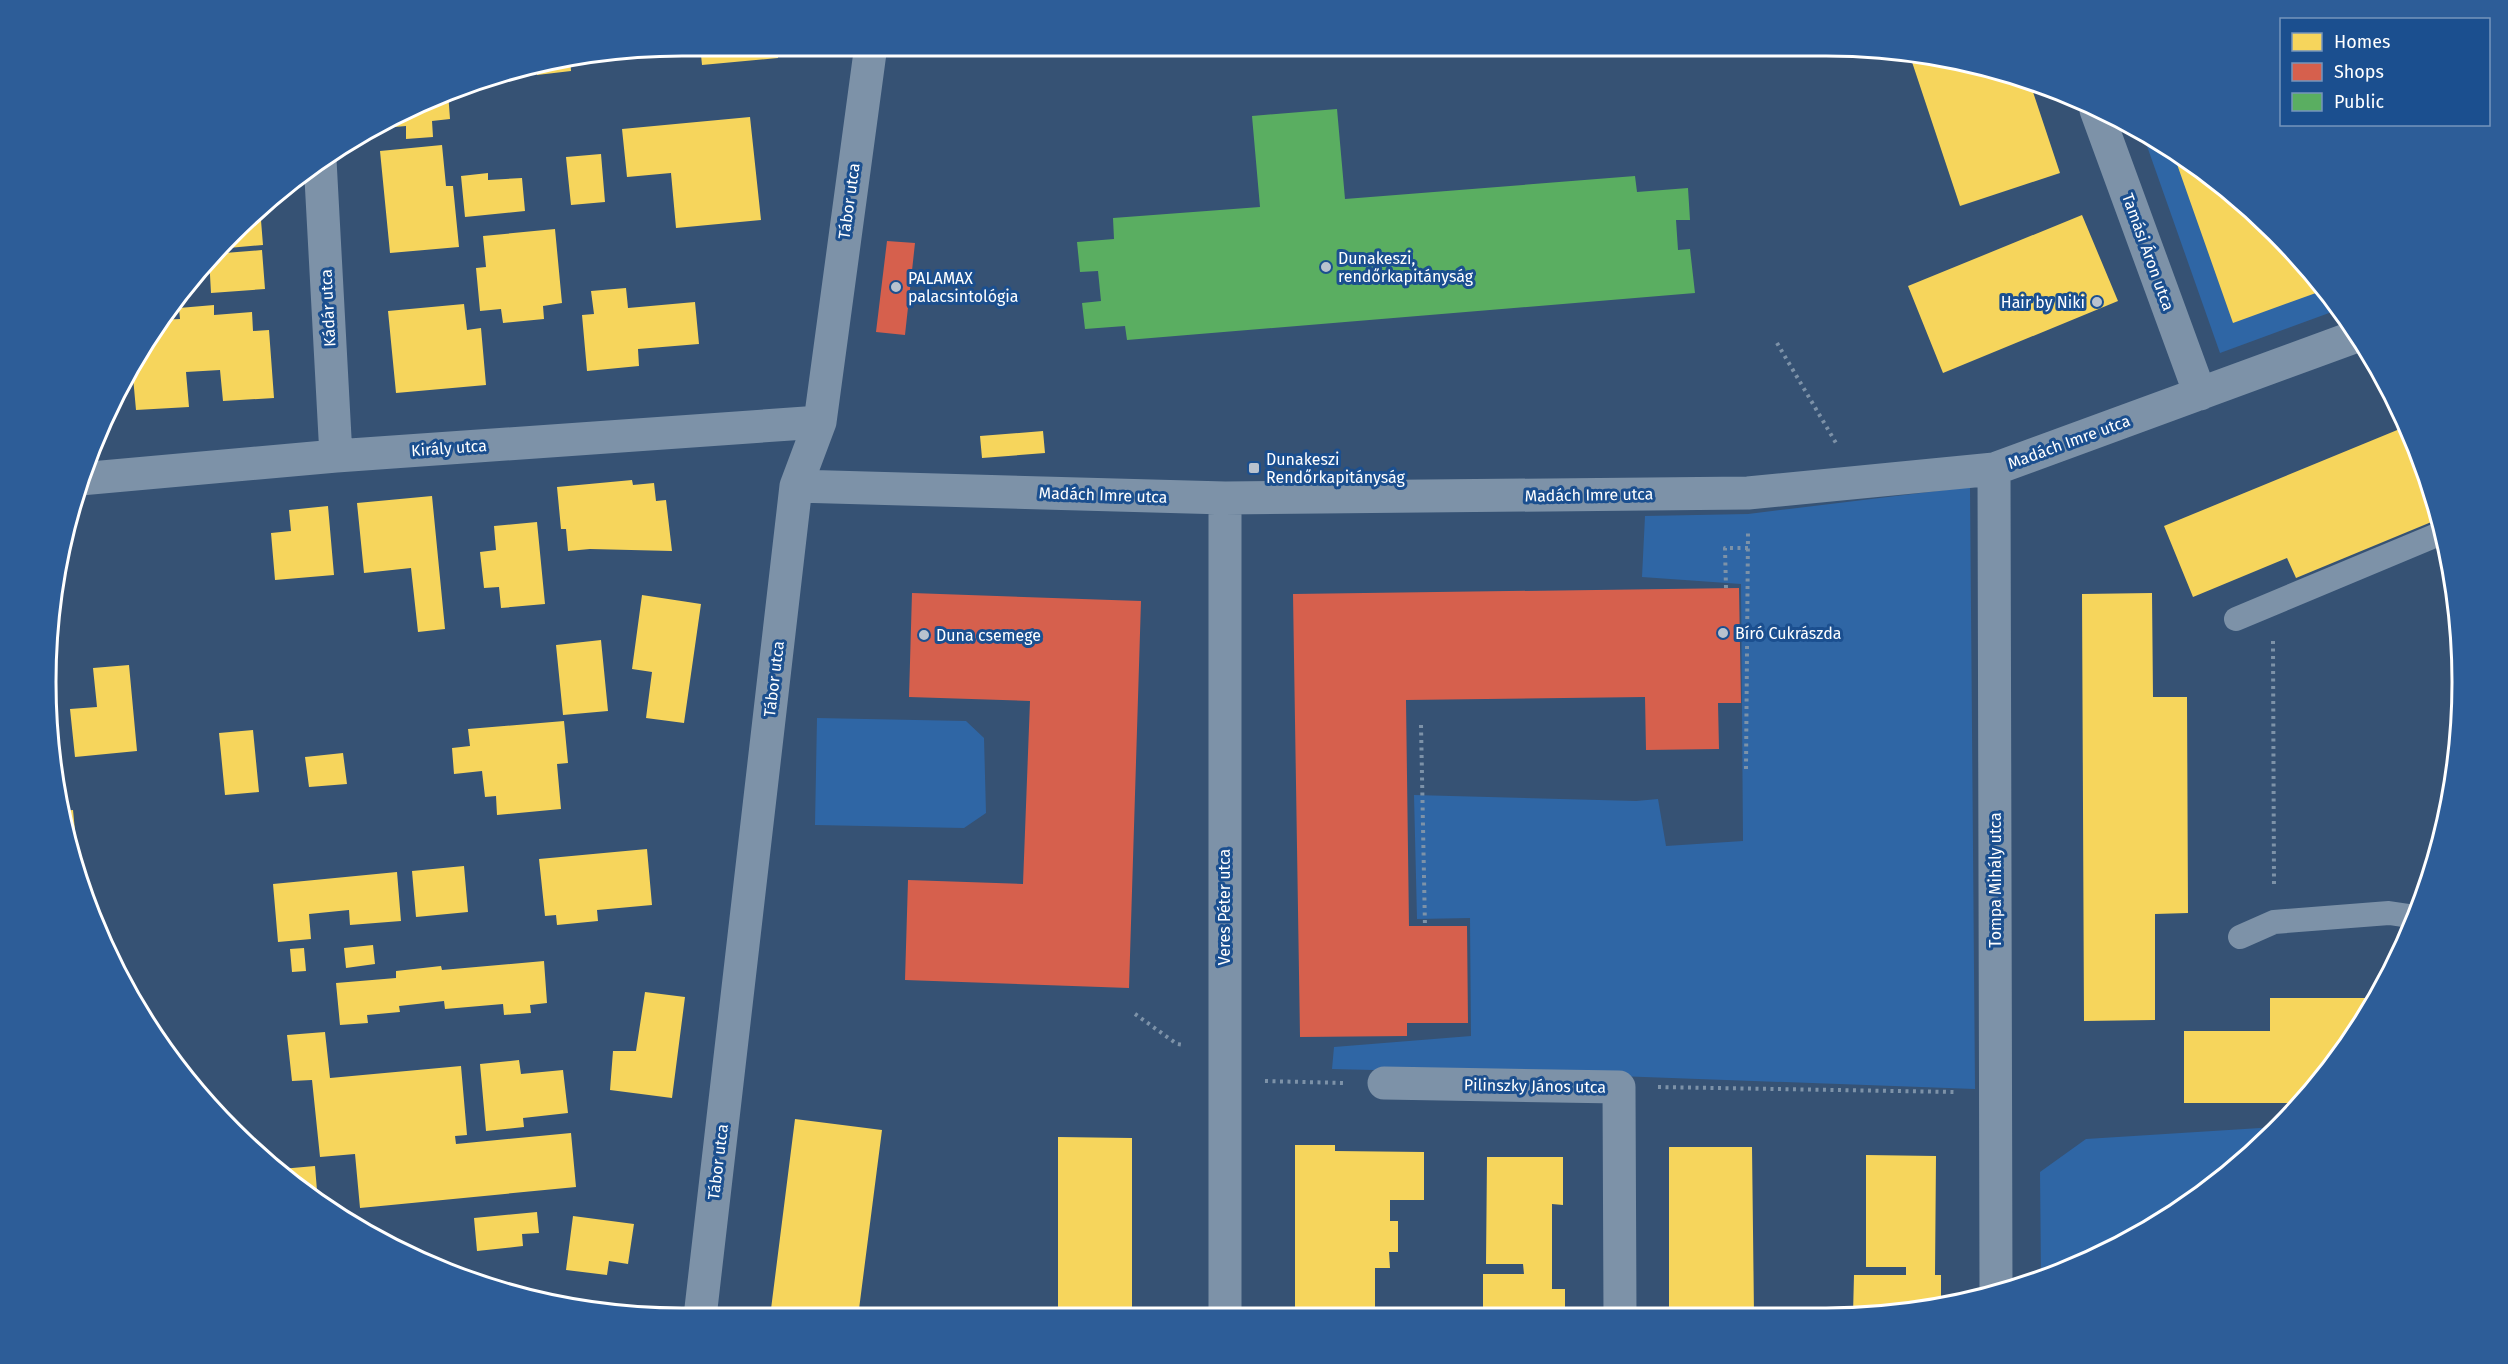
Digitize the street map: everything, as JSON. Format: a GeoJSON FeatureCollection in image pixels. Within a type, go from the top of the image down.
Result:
{"type":"FeatureCollection","features":[{"type":"Feature","properties":{"kind":"street","name":"Tábor utca"},"geometry":{"type":"LineString","coordinates":[[700,1308],[796,486],[820,422],[870,56]]}},
{"type":"Feature","properties":{"kind":"street","name":"Tamási Áron utca"},"geometry":{"type":"LineString","coordinates":[[2099,118],[2200,394]]}},
{"type":"Feature","properties":{"kind":"street","name":"Kádár utca"},"geometry":{"type":"LineString","coordinates":[[321,171],[336,456]]}},
{"type":"Feature","properties":{"kind":"street","name":"Madách Imre utca"},"geometry":{"type":"LineString","coordinates":[[796,486],[1226,498],[1748,493],[1843,484],[1994,469],[2350,339]]}},
{"type":"Feature","properties":{"kind":"street","name":"Király utca"},"geometry":{"type":"LineString","coordinates":[[90,478],[336,456],[820,422]]}},
{"type":"Feature","properties":{"kind":"street","name":"Tompa Mihály utca"},"geometry":{"type":"LineString","coordinates":[[1994,469],[1996,1285]]}},
{"type":"Feature","properties":{"kind":"street","name":"Veres Péter utca"},"geometry":{"type":"LineString","coordinates":[[1225,1308],[1223,1081],[1226,498]]}},
{"type":"Feature","properties":{"kind":"street","name":"Pilinszky János utca"},"geometry":{"type":"LineString","coordinates":[[1384,1083],[1619,1087],[1620,1308]]}},
{"type":"Feature","properties":{"kind":"lane"},"geometry":{"type":"LineString","coordinates":[[2236,619],[2435,536]]}},
{"type":"Feature","properties":{"kind":"lane"},"geometry":{"type":"LineString","coordinates":[[2240,937],[2274,922],[2389,913],[2407,916]]}},
{"type":"Feature","properties":{"kind":"path"},"geometry":{"type":"LineString","coordinates":[[1777,343],[1838,445],[1843,484]]}},
{"type":"Feature","properties":{"kind":"path"},"geometry":{"type":"LineString","coordinates":[[1746,769],[1748,493]]}},
{"type":"Feature","properties":{"kind":"path"},"geometry":{"type":"LineString","coordinates":[[1726,588],[1725,548],[1748,548]]}},
{"type":"Feature","properties":{"kind":"path"},"geometry":{"type":"LineString","coordinates":[[2273,603],[2274,922]]}},
{"type":"Feature","properties":{"kind":"path"},"geometry":{"type":"LineString","coordinates":[[1421,725],[1425,927]]}},
{"type":"Feature","properties":{"kind":"path"},"geometry":{"type":"LineString","coordinates":[[1223,1081],[1384,1083]]}},
{"type":"Feature","properties":{"kind":"path"},"geometry":{"type":"LineString","coordinates":[[1619,1087],[1996,1092]]}},
{"type":"Feature","properties":{"kind":"shaded area"},"geometry":{"type":"Polygon","coordinates":[[[2146,143],[2174,161],[2239,211],[2297,269],[2331,312],[2220,353],[2146,143]]]}},
{"type":"Feature","properties":{"kind":"shaded area"},"geometry":{"type":"Polygon","coordinates":[[[1970,487],[1975,1089],[1617,1076],[1332,1069],[1334,1047],[1471,1036],[1470,918],[1417,919],[1414,795],[1636,801],[1658,799],[1666,846],[1743,841],[1741,584],[1642,577],[1645,516],[1748,514],[1970,487]]]}},
{"type":"Feature","properties":{"kind":"shaded area"},"geometry":{"type":"Polygon","coordinates":[[[817,718],[966,721],[984,738],[986,813],[964,828],[815,825],[817,718]]]}},
{"type":"Feature","properties":{"kind":"shaded area"},"geometry":{"type":"Polygon","coordinates":[[[2266,1128],[2239,1153],[2174,1203],[2103,1244],[2041,1270],[2040,1172],[2086,1139],[2266,1128]]]}},
{"type":"Feature","properties":{"kind":"building: Homes"},"geometry":{"type":"Polygon","coordinates":[[[701,56],[778,56],[778,58],[702,65],[701,56]]]}},
{"type":"Feature","properties":{"kind":"building: Homes"},"geometry":{"type":"Polygon","coordinates":[[[1912,62],[1988,77],[2033,91],[2060,173],[1960,206],[1912,62]]]}},
{"type":"Feature","properties":{"kind":"building: Homes"},"geometry":{"type":"Polygon","coordinates":[[[571,66],[571,71],[537,73],[571,66]]]}},
{"type":"Feature","properties":{"kind":"building: Homes"},"geometry":{"type":"Polygon","coordinates":[[[449,101],[450,119],[432,121],[433,137],[406,139],[406,126],[391,127],[449,101]]]}},
{"type":"Feature","properties":{"kind":"building: Homes"},"geometry":{"type":"Polygon","coordinates":[[[750,117],[761,220],[676,228],[671,173],[627,177],[622,129],[750,117]]]}},
{"type":"Feature","properties":{"kind":"building: Homes"},"geometry":{"type":"Polygon","coordinates":[[[442,145],[446,186],[453,186],[459,247],[390,253],[380,151],[442,145]]]}},
{"type":"Feature","properties":{"kind":"building: Homes"},"geometry":{"type":"Polygon","coordinates":[[[601,154],[605,202],[571,205],[566,157],[601,154]]]}},
{"type":"Feature","properties":{"kind":"building: Homes"},"geometry":{"type":"Polygon","coordinates":[[[2177,163],[2239,211],[2269,239],[2316,293],[2233,323],[2177,163]]]}},
{"type":"Feature","properties":{"kind":"building: Homes"},"geometry":{"type":"Polygon","coordinates":[[[488,173],[488,180],[522,178],[525,211],[465,217],[461,176],[488,173]]]}},
{"type":"Feature","properties":{"kind":"building: Homes"},"geometry":{"type":"Polygon","coordinates":[[[2082,215],[2118,301],[1943,373],[1908,286],[2082,215]]]}},
{"type":"Feature","properties":{"kind":"building: Homes"},"geometry":{"type":"Polygon","coordinates":[[[261,219],[263,245],[231,248],[261,219]]]}},
{"type":"Feature","properties":{"kind":"building: Homes"},"geometry":{"type":"Polygon","coordinates":[[[555,229],[562,303],[543,306],[544,319],[503,323],[501,309],[480,311],[476,268],[486,267],[483,236],[555,229]]]}},
{"type":"Feature","properties":{"kind":"building: Homes"},"geometry":{"type":"Polygon","coordinates":[[[262,250],[265,289],[211,293],[210,271],[226,253],[262,250]]]}},
{"type":"Feature","properties":{"kind":"building: Homes"},"geometry":{"type":"Polygon","coordinates":[[[626,288],[628,308],[695,302],[699,344],[638,349],[639,366],[587,371],[582,315],[594,314],[591,291],[626,288]]]}},
{"type":"Feature","properties":{"kind":"building: Homes"},"geometry":{"type":"Polygon","coordinates":[[[464,304],[467,330],[481,328],[486,385],[396,393],[388,311],[464,304]]]}},
{"type":"Feature","properties":{"kind":"building: Homes"},"geometry":{"type":"Polygon","coordinates":[[[214,305],[214,315],[252,312],[253,331],[269,330],[274,398],[223,401],[220,370],[186,372],[189,407],[136,410],[133,380],[172,319],[180,319],[180,308],[214,305]]]}},
{"type":"Feature","properties":{"kind":"building: Homes"},"geometry":{"type":"Polygon","coordinates":[[[2399,429],[2431,522],[2296,578],[2287,558],[2193,597],[2164,526],[2399,429]]]}},
{"type":"Feature","properties":{"kind":"building: Homes"},"geometry":{"type":"Polygon","coordinates":[[[1043,431],[1045,453],[982,458],[980,436],[1043,431]]]}},
{"type":"Feature","properties":{"kind":"building: Homes"},"geometry":{"type":"Polygon","coordinates":[[[632,480],[633,485],[654,483],[656,501],[666,500],[672,551],[590,549],[568,551],[566,529],[561,529],[557,487],[632,480]]]}},
{"type":"Feature","properties":{"kind":"building: Homes"},"geometry":{"type":"Polygon","coordinates":[[[432,496],[445,629],[418,632],[411,568],[364,573],[357,503],[432,496]]]}},
{"type":"Feature","properties":{"kind":"building: Homes"},"geometry":{"type":"Polygon","coordinates":[[[328,506],[334,575],[275,580],[271,533],[291,531],[289,510],[328,506]]]}},
{"type":"Feature","properties":{"kind":"building: Homes"},"geometry":{"type":"Polygon","coordinates":[[[537,522],[545,604],[501,608],[499,587],[484,588],[480,552],[496,550],[494,526],[537,522]]]}},
{"type":"Feature","properties":{"kind":"building: Homes"},"geometry":{"type":"Polygon","coordinates":[[[2152,593],[2153,697],[2187,697],[2188,913],[2155,914],[2155,1020],[2084,1021],[2082,594],[2152,593]]]}},
{"type":"Feature","properties":{"kind":"building: Homes"},"geometry":{"type":"Polygon","coordinates":[[[642,595],[701,604],[684,723],[646,718],[652,672],[632,669],[642,595]]]}},
{"type":"Feature","properties":{"kind":"building: Homes"},"geometry":{"type":"Polygon","coordinates":[[[601,640],[608,711],[563,715],[556,645],[601,640]]]}},
{"type":"Feature","properties":{"kind":"building: Homes"},"geometry":{"type":"Polygon","coordinates":[[[129,665],[137,751],[75,757],[70,709],[97,707],[93,668],[129,665]]]}},
{"type":"Feature","properties":{"kind":"building: Homes"},"geometry":{"type":"Polygon","coordinates":[[[564,721],[568,763],[557,764],[561,809],[497,815],[496,796],[485,797],[482,771],[454,774],[452,748],[470,746],[468,729],[564,721]]]}},
{"type":"Feature","properties":{"kind":"building: Homes"},"geometry":{"type":"Polygon","coordinates":[[[253,730],[259,792],[225,795],[219,733],[253,730]]]}},
{"type":"Feature","properties":{"kind":"building: Homes"},"geometry":{"type":"Polygon","coordinates":[[[343,753],[347,784],[309,787],[305,757],[343,753]]]}},
{"type":"Feature","properties":{"kind":"building: Homes"},"geometry":{"type":"Polygon","coordinates":[[[69,810],[73,810],[76,838],[69,810]]]}},
{"type":"Feature","properties":{"kind":"building: Homes"},"geometry":{"type":"Polygon","coordinates":[[[647,849],[652,905],[597,910],[598,921],[557,925],[556,915],[545,916],[539,859],[647,849]]]}},
{"type":"Feature","properties":{"kind":"building: Homes"},"geometry":{"type":"Polygon","coordinates":[[[464,866],[468,912],[416,917],[412,871],[464,866]]]}},
{"type":"Feature","properties":{"kind":"building: Homes"},"geometry":{"type":"Polygon","coordinates":[[[397,872],[401,921],[350,925],[349,910],[309,914],[311,939],[278,942],[273,884],[397,872]]]}},
{"type":"Feature","properties":{"kind":"building: Homes"},"geometry":{"type":"Polygon","coordinates":[[[373,945],[375,964],[346,968],[344,948],[373,945]]]}},
{"type":"Feature","properties":{"kind":"building: Homes"},"geometry":{"type":"Polygon","coordinates":[[[304,948],[306,971],[292,972],[290,949],[304,948]]]}},
{"type":"Feature","properties":{"kind":"building: Homes"},"geometry":{"type":"Polygon","coordinates":[[[544,961],[547,1003],[530,1005],[531,1013],[504,1015],[503,1004],[445,1009],[444,1001],[399,1006],[400,1012],[367,1015],[368,1023],[340,1025],[336,983],[396,978],[396,971],[441,966],[442,970],[544,961]]]}},
{"type":"Feature","properties":{"kind":"building: Homes"},"geometry":{"type":"Polygon","coordinates":[[[645,992],[685,997],[672,1098],[610,1090],[613,1051],[636,1051],[645,992]]]}},
{"type":"Feature","properties":{"kind":"building: Homes"},"geometry":{"type":"Polygon","coordinates":[[[2270,998],[2367,998],[2323,1063],[2290,1103],[2184,1103],[2184,1031],[2270,1031],[2270,998]]]}},
{"type":"Feature","properties":{"kind":"building: Homes"},"geometry":{"type":"Polygon","coordinates":[[[325,1032],[330,1078],[461,1066],[467,1135],[455,1136],[456,1144],[571,1133],[576,1187],[360,1208],[355,1154],[320,1157],[312,1080],[292,1081],[287,1035],[325,1032]]]}},
{"type":"Feature","properties":{"kind":"building: Homes"},"geometry":{"type":"Polygon","coordinates":[[[519,1060],[521,1074],[563,1070],[568,1113],[523,1118],[524,1127],[486,1131],[480,1064],[519,1060]]]}},
{"type":"Feature","properties":{"kind":"building: Homes"},"geometry":{"type":"Polygon","coordinates":[[[795,1119],[882,1130],[859,1308],[771,1308],[795,1119]]]}},
{"type":"Feature","properties":{"kind":"building: Homes"},"geometry":{"type":"Polygon","coordinates":[[[1058,1137],[1132,1138],[1132,1308],[1058,1308],[1058,1137]]]}},
{"type":"Feature","properties":{"kind":"building: Homes"},"geometry":{"type":"Polygon","coordinates":[[[1295,1145],[1335,1145],[1335,1151],[1424,1152],[1424,1200],[1390,1200],[1390,1221],[1398,1221],[1398,1252],[1389,1252],[1390,1268],[1375,1268],[1375,1308],[1295,1308],[1295,1145]]]}},
{"type":"Feature","properties":{"kind":"building: Homes"},"geometry":{"type":"Polygon","coordinates":[[[1669,1147],[1752,1147],[1754,1308],[1669,1308],[1669,1147]]]}},
{"type":"Feature","properties":{"kind":"building: Homes"},"geometry":{"type":"Polygon","coordinates":[[[1866,1155],[1936,1156],[1935,1275],[1941,1275],[1941,1297],[1908,1303],[1853,1307],[1854,1275],[1906,1275],[1906,1267],[1866,1267],[1866,1155]]]}},
{"type":"Feature","properties":{"kind":"building: Homes"},"geometry":{"type":"Polygon","coordinates":[[[1487,1157],[1563,1157],[1563,1205],[1552,1204],[1552,1289],[1565,1289],[1565,1308],[1483,1308],[1483,1274],[1524,1274],[1523,1264],[1486,1264],[1487,1157]]]}},
{"type":"Feature","properties":{"kind":"building: Homes"},"geometry":{"type":"Polygon","coordinates":[[[315,1166],[317,1191],[301,1179],[288,1168],[315,1166]]]}},
{"type":"Feature","properties":{"kind":"building: Homes"},"geometry":{"type":"Polygon","coordinates":[[[537,1212],[539,1233],[522,1234],[523,1246],[477,1251],[474,1218],[537,1212]]]}},
{"type":"Feature","properties":{"kind":"building: Homes"},"geometry":{"type":"Polygon","coordinates":[[[573,1216],[634,1224],[628,1264],[609,1261],[607,1275],[566,1270],[573,1216]]]}},
{"type":"Feature","properties":{"kind":"building: Shops","name":"PALAMAX palacsintológia"},"geometry":{"type":"Polygon","coordinates":[[[887,241],[915,243],[905,335],[876,332],[887,241]]]}},
{"type":"Feature","properties":{"kind":"building: Shops"},"geometry":{"type":"Polygon","coordinates":[[[1739,588],[1741,703],[1718,703],[1719,749],[1646,750],[1645,697],[1406,700],[1409,926],[1467,926],[1468,1023],[1407,1023],[1407,1036],[1300,1037],[1293,594],[1739,588]]]}},
{"type":"Feature","properties":{"kind":"building: Shops"},"geometry":{"type":"Polygon","coordinates":[[[912,593],[1141,601],[1129,988],[905,980],[908,880],[1023,884],[1030,701],[909,697],[912,593]]]}},
{"type":"Feature","properties":{"kind":"building: Public"},"geometry":{"type":"Polygon","coordinates":[[[1337,109],[1345,199],[1635,176],[1637,192],[1688,188],[1690,220],[1676,220],[1678,250],[1690,249],[1695,293],[1127,340],[1125,326],[1085,329],[1082,303],[1101,301],[1098,271],[1080,272],[1077,242],[1114,239],[1113,218],[1260,207],[1252,116],[1337,109]]]}},
{"type":"Feature","properties":{"kind":"place","name":"Dunakeszi, rendőrkapitányság"},"geometry":{"type":"Point","coordinates":[1326,267]}},
{"type":"Feature","properties":{"kind":"place","name":"PALAMAX palacsintológia"},"geometry":{"type":"Point","coordinates":[896,287]}},
{"type":"Feature","properties":{"kind":"place","name":"Hair by Niki"},"geometry":{"type":"Point","coordinates":[2097,302]}},
{"type":"Feature","properties":{"kind":"place","name":"Dunakeszi Rendőrkapitányság"},"geometry":{"type":"Point","coordinates":[1254,468]}},
{"type":"Feature","properties":{"kind":"place","name":"Bíró Cukrászda"},"geometry":{"type":"Point","coordinates":[1723,633]}},
{"type":"Feature","properties":{"kind":"place","name":"Duna csemege"},"geometry":{"type":"Point","coordinates":[924,635]}}]}
